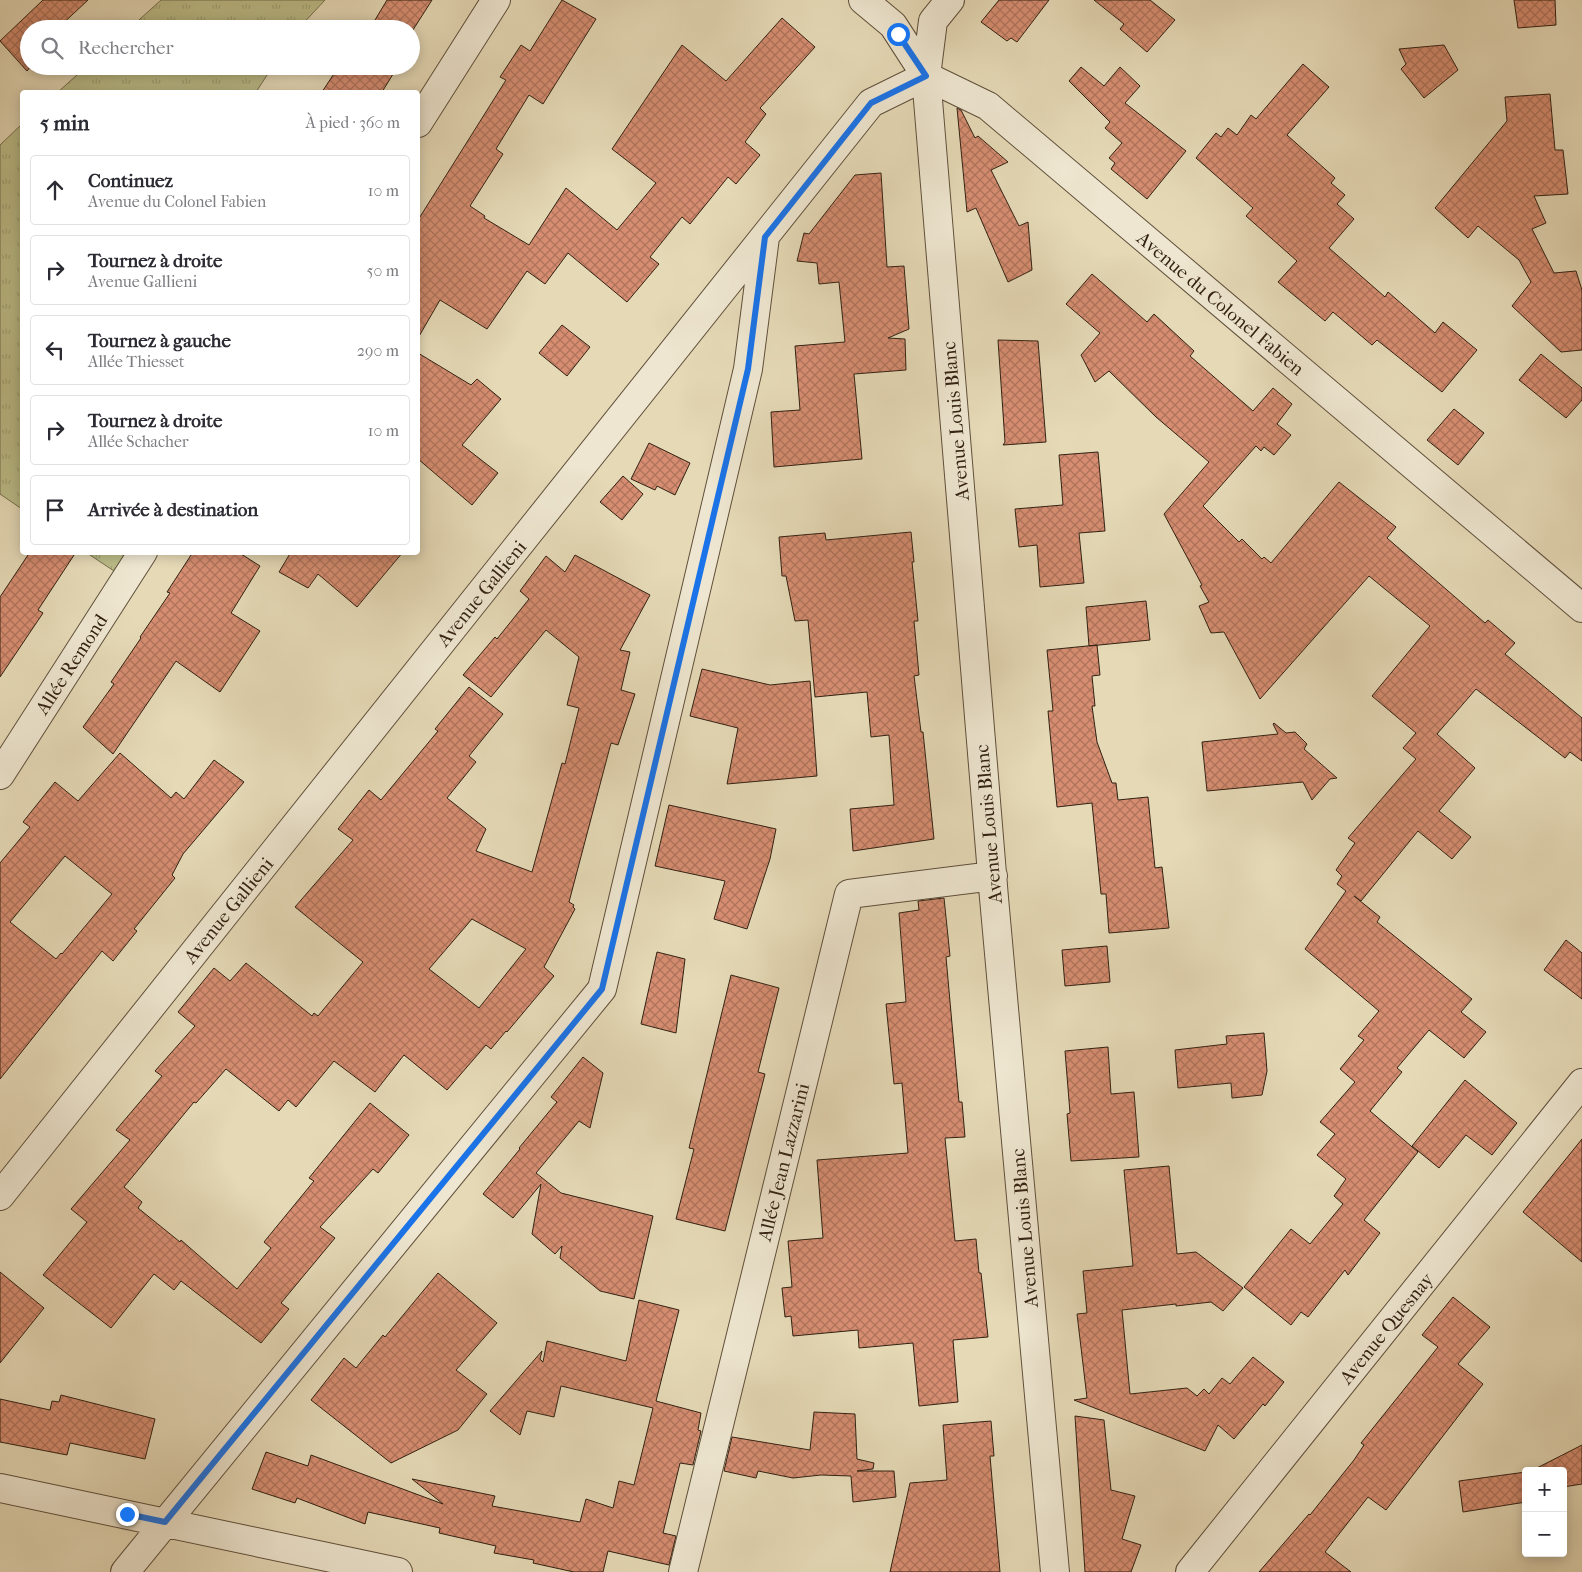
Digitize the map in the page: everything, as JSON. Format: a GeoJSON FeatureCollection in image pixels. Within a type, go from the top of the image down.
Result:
{"type":"FeatureCollection","features":[{"type":"Feature","properties":{"kind":"street"},"geometry":{"type":"LineString","coordinates":[[420,120],[496,0]]}},
{"type":"Feature","properties":{"kind":"street"},"geometry":{"type":"LineString","coordinates":[[863,0],[893,25],[926,76]]}},
{"type":"Feature","properties":{"kind":"street"},"geometry":{"type":"LineString","coordinates":[[926,76],[933,21],[950,0]]}},
{"type":"Feature","properties":{"kind":"street","name":"Avenue Gallieni"},"geometry":{"type":"LineString","coordinates":[[0,1196],[871,103],[926,76]]}},
{"type":"Feature","properties":{"kind":"street","name":"Avenue du Colonel Fabien"},"geometry":{"type":"LineString","coordinates":[[926,76],[988,106],[1582,608]]}},
{"type":"Feature","properties":{"kind":"street","name":"Avenue Louis Blanc"},"geometry":{"type":"LineString","coordinates":[[926,76],[993,876],[1055,1572]]}},
{"type":"Feature","properties":{"kind":"street"},"geometry":{"type":"LineString","coordinates":[[125,1572],[602,989],[748,369],[765,237]]}},
{"type":"Feature","properties":{"kind":"street","name":"Allée Remond"},"geometry":{"type":"LineString","coordinates":[[0,775],[141,555]]}},
{"type":"Feature","properties":{"kind":"street","name":"Allée Jean Lazzarini"},"geometry":{"type":"LineString","coordinates":[[682,1572],[849,894],[993,876]]}},
{"type":"Feature","properties":{"kind":"street","name":"Avenue Quesnay"},"geometry":{"type":"LineString","coordinates":[[1190,1572],[1582,1083]]}},
{"type":"Feature","properties":{"kind":"street"},"geometry":{"type":"LineString","coordinates":[[0,1488],[398,1572]]}},
{"type":"Feature","properties":{"kind":"green space"},"geometry":{"type":"Polygon","coordinates":[[[161,0],[325,0],[306,20],[139,20],[161,0]]]}},
{"type":"Feature","properties":{"kind":"green space"},"geometry":{"type":"Polygon","coordinates":[[[77,75],[267,75],[257,90],[60,90],[77,75]]]}},
{"type":"Feature","properties":{"kind":"green space"},"geometry":{"type":"Polygon","coordinates":[[[20,126],[20,508],[0,494],[0,145],[20,126]]]}},
{"type":"Feature","properties":{"kind":"green space"},"geometry":{"type":"Polygon","coordinates":[[[90,555],[142,555],[126,579],[90,555]]]}},
{"type":"Feature","properties":{"kind":"building"},"geometry":{"type":"Polygon","coordinates":[[[43,0],[88,0],[67,20],[22,20],[43,0]]]}},
{"type":"Feature","properties":{"kind":"building"},"geometry":{"type":"Polygon","coordinates":[[[387,0],[432,0],[419,20],[375,20],[387,0]]]}},
{"type":"Feature","properties":{"kind":"building"},"geometry":{"type":"Polygon","coordinates":[[[562,0],[596,19],[543,104],[529,95],[496,149],[503,154],[470,206],[485,216],[484,218],[529,245],[566,188],[617,230],[656,183],[612,149],[682,45],[726,81],[782,18],[815,47],[760,108],[766,114],[745,142],[760,155],[736,184],[728,177],[690,224],[682,217],[650,257],[659,264],[627,302],[568,253],[545,284],[527,271],[487,329],[440,300],[420,335],[420,217],[506,80],[500,77],[521,45],[530,51],[562,0]]]}},
{"type":"Feature","properties":{"kind":"building"},"geometry":{"type":"Polygon","coordinates":[[[999,0],[1049,0],[1017,42],[1011,38],[1007,41],[981,22],[999,0]]]}},
{"type":"Feature","properties":{"kind":"building"},"geometry":{"type":"Polygon","coordinates":[[[1094,0],[1150,0],[1175,20],[1147,52],[1120,29],[1124,24],[1094,0]]]}},
{"type":"Feature","properties":{"kind":"building"},"geometry":{"type":"Polygon","coordinates":[[[1514,0],[1555,0],[1556,25],[1518,28],[1514,0]]]}},
{"type":"Feature","properties":{"kind":"building"},"geometry":{"type":"Polygon","coordinates":[[[20,22],[20,63],[0,41],[20,22]]]}},
{"type":"Feature","properties":{"kind":"building"},"geometry":{"type":"Polygon","coordinates":[[[1444,45],[1458,70],[1424,98],[1401,69],[1406,64],[1399,49],[1444,45]]]}},
{"type":"Feature","properties":{"kind":"building"},"geometry":{"type":"Polygon","coordinates":[[[1303,64],[1329,87],[1287,135],[1335,178],[1331,183],[1345,195],[1337,204],[1354,219],[1329,248],[1385,297],[1388,292],[1435,333],[1443,322],[1477,350],[1442,392],[1377,340],[1372,345],[1333,312],[1325,321],[1278,282],[1297,261],[1246,216],[1253,208],[1196,158],[1216,133],[1221,137],[1228,128],[1237,135],[1251,115],[1256,119],[1303,64]]]}},
{"type":"Feature","properties":{"kind":"building"},"geometry":{"type":"Polygon","coordinates":[[[1081,67],[1104,86],[1120,67],[1140,86],[1125,103],[1186,151],[1147,199],[1111,169],[1115,163],[1109,158],[1122,143],[1105,128],[1110,122],[1069,81],[1081,67]]]}},
{"type":"Feature","properties":{"kind":"building"},"geometry":{"type":"Polygon","coordinates":[[[333,75],[392,75],[383,90],[323,90],[333,75]]]}},
{"type":"Feature","properties":{"kind":"building"},"geometry":{"type":"Polygon","coordinates":[[[1550,94],[1555,150],[1563,150],[1568,194],[1534,196],[1546,223],[1532,229],[1554,273],[1576,271],[1582,290],[1582,350],[1561,352],[1512,306],[1531,282],[1519,260],[1478,226],[1468,238],[1435,208],[1507,121],[1505,97],[1550,94]]]}},
{"type":"Feature","properties":{"kind":"building"},"geometry":{"type":"Polygon","coordinates":[[[957,108],[961,110],[975,138],[978,136],[1008,162],[991,170],[1019,226],[1028,222],[1032,270],[1008,282],[976,208],[967,212],[957,108]]]}},
{"type":"Feature","properties":{"kind":"building"},"geometry":{"type":"Polygon","coordinates":[[[881,173],[887,267],[904,266],[909,329],[888,338],[905,339],[906,370],[854,374],[862,459],[774,467],[771,412],[800,410],[795,346],[845,342],[839,282],[819,284],[817,263],[797,261],[804,233],[809,234],[855,175],[881,173]]]}},
{"type":"Feature","properties":{"kind":"building"},"geometry":{"type":"Polygon","coordinates":[[[1092,274],[1147,322],[1154,314],[1194,351],[1190,356],[1253,411],[1273,388],[1292,404],[1277,424],[1291,435],[1274,455],[1264,447],[1261,451],[1256,446],[1203,506],[1239,542],[1242,539],[1262,559],[1264,557],[1271,563],[1339,482],[1396,527],[1387,538],[1485,623],[1488,620],[1515,643],[1505,654],[1582,718],[1582,761],[1570,752],[1565,758],[1476,689],[1437,734],[1475,768],[1439,811],[1471,837],[1452,859],[1418,831],[1361,901],[1354,896],[1380,917],[1377,922],[1472,999],[1461,1012],[1486,1032],[1464,1058],[1429,1030],[1397,1068],[1402,1072],[1370,1111],[1418,1152],[1364,1220],[1380,1233],[1348,1275],[1345,1270],[1308,1317],[1301,1312],[1291,1325],[1244,1287],[1291,1229],[1310,1244],[1343,1204],[1334,1196],[1346,1179],[1317,1155],[1335,1134],[1320,1122],[1355,1082],[1340,1069],[1364,1040],[1358,1036],[1379,1011],[1305,949],[1346,891],[1337,884],[1342,876],[1336,870],[1355,843],[1348,838],[1416,759],[1403,748],[1416,733],[1372,696],[1430,626],[1369,576],[1260,699],[1224,632],[1211,633],[1199,606],[1209,602],[1200,586],[1202,585],[1164,514],[1209,462],[1156,417],[1109,371],[1095,382],[1081,355],[1100,333],[1066,304],[1092,274]]]}},
{"type":"Feature","properties":{"kind":"building"},"geometry":{"type":"Polygon","coordinates":[[[562,325],[590,347],[567,376],[539,353],[562,325]]]}},
{"type":"Feature","properties":{"kind":"building"},"geometry":{"type":"Polygon","coordinates":[[[998,340],[1038,341],[1046,442],[1003,445],[1005,442],[998,340]]]}},
{"type":"Feature","properties":{"kind":"building"},"geometry":{"type":"Polygon","coordinates":[[[420,354],[471,385],[477,379],[501,399],[462,445],[498,473],[472,505],[420,461],[420,354]]]}},
{"type":"Feature","properties":{"kind":"building"},"geometry":{"type":"Polygon","coordinates":[[[1541,354],[1582,388],[1582,400],[1566,418],[1519,380],[1541,354]]]}},
{"type":"Feature","properties":{"kind":"building"},"geometry":{"type":"Polygon","coordinates":[[[1454,409],[1484,433],[1458,465],[1427,440],[1454,409]]]}},
{"type":"Feature","properties":{"kind":"building"},"geometry":{"type":"Polygon","coordinates":[[[649,443],[690,463],[675,495],[657,486],[655,490],[631,479],[649,443]]]}},
{"type":"Feature","properties":{"kind":"building"},"geometry":{"type":"Polygon","coordinates":[[[1098,452],[1105,531],[1079,533],[1084,583],[1040,587],[1037,545],[1019,547],[1015,509],[1063,505],[1059,455],[1098,452]]]}},
{"type":"Feature","properties":{"kind":"building"},"geometry":{"type":"Polygon","coordinates":[[[623,476],[643,494],[622,520],[600,502],[623,476]]]}},
{"type":"Feature","properties":{"kind":"building"},"geometry":{"type":"Polygon","coordinates":[[[911,532],[918,621],[914,621],[919,675],[914,676],[921,732],[923,732],[934,839],[853,851],[850,809],[894,805],[889,735],[871,737],[867,692],[815,697],[808,620],[795,621],[786,576],[782,576],[779,537],[825,533],[826,540],[911,532]]]}},
{"type":"Feature","properties":{"kind":"building"},"geometry":{"type":"Polygon","coordinates":[[[28,555],[74,555],[38,610],[43,613],[0,677],[0,597],[28,555]]]}},
{"type":"Feature","properties":{"kind":"building"},"geometry":{"type":"Polygon","coordinates":[[[191,555],[243,555],[260,566],[231,613],[260,631],[220,692],[176,661],[113,754],[83,727],[114,684],[111,682],[170,593],[167,592],[191,555]]]}},
{"type":"Feature","properties":{"kind":"building"},"geometry":{"type":"Polygon","coordinates":[[[289,555],[400,555],[357,607],[318,574],[308,588],[279,572],[289,555]]]}},
{"type":"Feature","properties":{"kind":"building"},"geometry":{"type":"Polygon","coordinates":[[[575,555],[650,595],[620,650],[630,652],[621,690],[635,694],[618,745],[611,743],[569,902],[574,905],[575,909],[544,967],[554,976],[507,1032],[491,1049],[486,1045],[447,1090],[404,1055],[375,1092],[334,1061],[296,1107],[288,1100],[279,1111],[226,1069],[196,1103],[194,1102],[124,1187],[142,1202],[138,1208],[180,1242],[181,1240],[237,1289],[271,1248],[264,1242],[314,1181],[309,1178],[370,1103],[409,1135],[378,1173],[373,1169],[320,1227],[335,1238],[281,1303],[289,1309],[261,1343],[181,1281],[174,1290],[154,1274],[111,1328],[43,1275],[87,1222],[71,1209],[130,1140],[116,1130],[162,1076],[155,1071],[195,1026],[178,1012],[214,968],[230,981],[246,963],[312,1016],[314,1013],[318,1016],[363,962],[295,907],[353,840],[338,829],[369,790],[381,800],[438,731],[435,729],[469,687],[503,714],[469,756],[476,762],[447,798],[486,829],[476,851],[532,872],[562,763],[565,764],[579,708],[567,705],[579,657],[546,630],[491,697],[463,675],[495,637],[497,639],[529,599],[520,591],[546,556],[565,572],[575,555]],[[472,919],[429,969],[479,1008],[526,949],[472,919]]]}},
{"type":"Feature","properties":{"kind":"building"},"geometry":{"type":"Polygon","coordinates":[[[1146,601],[1150,640],[1089,646],[1086,607],[1146,601]]]}},
{"type":"Feature","properties":{"kind":"building"},"geometry":{"type":"Polygon","coordinates":[[[1097,645],[1100,675],[1092,676],[1095,706],[1092,706],[1097,742],[1112,783],[1116,783],[1118,800],[1148,797],[1155,868],[1162,867],[1169,928],[1109,933],[1106,894],[1101,894],[1092,803],[1057,807],[1048,711],[1053,711],[1047,650],[1097,645]]]}},
{"type":"Feature","properties":{"kind":"building"},"geometry":{"type":"Polygon","coordinates":[[[702,669],[770,685],[810,681],[817,776],[727,784],[738,728],[690,716],[702,669]]]}},
{"type":"Feature","properties":{"kind":"building"},"geometry":{"type":"Polygon","coordinates":[[[1274,723],[1286,733],[1295,732],[1307,744],[1304,749],[1337,778],[1330,779],[1312,800],[1303,782],[1207,791],[1202,742],[1278,734],[1274,723]]]}},
{"type":"Feature","properties":{"kind":"building"},"geometry":{"type":"Polygon","coordinates":[[[120,753],[171,798],[176,792],[184,799],[214,760],[244,782],[183,854],[172,875],[175,878],[134,929],[137,931],[113,961],[102,951],[0,1079],[0,863],[30,827],[23,822],[55,782],[78,801],[120,753]],[[65,856],[10,922],[56,959],[112,894],[65,856]]]}},
{"type":"Feature","properties":{"kind":"building"},"geometry":{"type":"Polygon","coordinates":[[[669,805],[776,829],[770,859],[747,929],[714,919],[725,881],[655,866],[669,805]]]}},
{"type":"Feature","properties":{"kind":"building"},"geometry":{"type":"Polygon","coordinates":[[[944,898],[950,956],[946,957],[959,1102],[962,1102],[965,1137],[945,1138],[955,1241],[976,1239],[988,1337],[953,1340],[958,1402],[919,1406],[913,1343],[859,1348],[858,1330],[793,1336],[791,1316],[785,1317],[782,1288],[792,1287],[788,1241],[823,1238],[817,1160],[908,1153],[902,1083],[894,1084],[886,1004],[906,1002],[899,913],[919,910],[918,901],[944,898]]]}},
{"type":"Feature","properties":{"kind":"building"},"geometry":{"type":"Polygon","coordinates":[[[1566,940],[1582,953],[1582,999],[1544,970],[1566,940]]]}},
{"type":"Feature","properties":{"kind":"building"},"geometry":{"type":"Polygon","coordinates":[[[1107,946],[1110,982],[1065,986],[1062,950],[1107,946]]]}},
{"type":"Feature","properties":{"kind":"building"},"geometry":{"type":"Polygon","coordinates":[[[657,952],[685,959],[676,1033],[641,1024],[657,952]]]}},
{"type":"Feature","properties":{"kind":"building"},"geometry":{"type":"Polygon","coordinates":[[[731,975],[779,988],[758,1072],[765,1074],[725,1231],[676,1219],[694,1149],[689,1148],[731,975]]]}},
{"type":"Feature","properties":{"kind":"building"},"geometry":{"type":"Polygon","coordinates":[[[1264,1033],[1267,1071],[1262,1095],[1232,1098],[1231,1083],[1178,1088],[1175,1050],[1227,1044],[1226,1036],[1264,1033]]]}},
{"type":"Feature","properties":{"kind":"building"},"geometry":{"type":"Polygon","coordinates":[[[1108,1047],[1111,1094],[1134,1092],[1139,1157],[1071,1161],[1067,1114],[1070,1113],[1065,1051],[1108,1047]]]}},
{"type":"Feature","properties":{"kind":"building"},"geometry":{"type":"Polygon","coordinates":[[[583,1057],[603,1073],[590,1128],[579,1121],[536,1173],[561,1193],[653,1216],[634,1299],[600,1291],[560,1258],[562,1246],[555,1254],[532,1234],[541,1184],[513,1218],[483,1194],[557,1102],[551,1097],[583,1057]]]}},
{"type":"Feature","properties":{"kind":"building"},"geometry":{"type":"Polygon","coordinates":[[[1465,1080],[1517,1123],[1492,1155],[1466,1135],[1439,1168],[1412,1146],[1465,1080]]]}},
{"type":"Feature","properties":{"kind":"building"},"geometry":{"type":"Polygon","coordinates":[[[1582,1139],[1582,1262],[1523,1212],[1582,1139]]]}},
{"type":"Feature","properties":{"kind":"building"},"geometry":{"type":"Polygon","coordinates":[[[1169,1166],[1177,1254],[1196,1252],[1243,1288],[1223,1311],[1211,1302],[1122,1310],[1130,1394],[1187,1388],[1197,1396],[1204,1389],[1209,1394],[1222,1378],[1230,1384],[1253,1357],[1284,1382],[1265,1406],[1263,1404],[1234,1439],[1218,1425],[1205,1451],[1074,1400],[1087,1398],[1077,1314],[1087,1313],[1083,1271],[1133,1266],[1124,1170],[1169,1166]]]}},
{"type":"Feature","properties":{"kind":"building"},"geometry":{"type":"Polygon","coordinates":[[[0,1272],[44,1308],[0,1363],[0,1272]]]}},
{"type":"Feature","properties":{"kind":"building"},"geometry":{"type":"Polygon","coordinates":[[[438,1273],[497,1323],[456,1370],[487,1394],[458,1430],[391,1463],[311,1400],[344,1358],[356,1368],[383,1335],[385,1337],[438,1273]]]}},
{"type":"Feature","properties":{"kind":"building"},"geometry":{"type":"Polygon","coordinates":[[[1453,1297],[1490,1327],[1458,1364],[1483,1384],[1386,1510],[1368,1497],[1325,1552],[1351,1572],[1259,1572],[1310,1515],[1354,1460],[1364,1445],[1361,1443],[1438,1347],[1422,1335],[1453,1297]]]}},
{"type":"Feature","properties":{"kind":"building"},"geometry":{"type":"Polygon","coordinates":[[[639,1300],[679,1310],[656,1401],[701,1413],[698,1430],[701,1431],[693,1465],[680,1463],[663,1533],[676,1536],[669,1565],[608,1551],[603,1572],[574,1572],[533,1563],[534,1560],[494,1553],[496,1546],[439,1533],[440,1528],[368,1512],[365,1524],[297,1498],[295,1503],[252,1489],[266,1452],[308,1466],[311,1455],[443,1504],[412,1479],[495,1496],[492,1506],[580,1522],[586,1499],[613,1508],[619,1481],[634,1485],[653,1408],[561,1386],[554,1417],[527,1411],[520,1435],[490,1411],[542,1351],[540,1359],[543,1362],[547,1341],[626,1361],[639,1300]]]}},
{"type":"Feature","properties":{"kind":"building"},"geometry":{"type":"Polygon","coordinates":[[[61,1395],[155,1419],[145,1459],[70,1443],[67,1455],[0,1442],[0,1399],[50,1410],[52,1401],[59,1402],[61,1395]]]}},
{"type":"Feature","properties":{"kind":"building"},"geometry":{"type":"Polygon","coordinates":[[[814,1412],[855,1414],[857,1459],[874,1463],[873,1469],[857,1471],[894,1471],[896,1497],[853,1502],[851,1476],[821,1475],[793,1478],[758,1471],[756,1478],[724,1471],[732,1437],[810,1450],[814,1412]]]}},
{"type":"Feature","properties":{"kind":"building"},"geometry":{"type":"Polygon","coordinates":[[[1075,1416],[1104,1420],[1111,1490],[1135,1496],[1122,1539],[1141,1545],[1131,1572],[1085,1572],[1075,1416]]]}},
{"type":"Feature","properties":{"kind":"building"},"geometry":{"type":"Polygon","coordinates":[[[991,1421],[994,1456],[990,1456],[1000,1572],[890,1572],[910,1483],[947,1480],[943,1425],[991,1421]]]}},
{"type":"Feature","properties":{"kind":"building"},"geometry":{"type":"Polygon","coordinates":[[[1582,1445],[1582,1484],[1567,1486],[1567,1467],[1539,1467],[1582,1445]]]}},
{"type":"Feature","properties":{"kind":"building"},"geometry":{"type":"Polygon","coordinates":[[[1522,1473],[1522,1503],[1463,1512],[1459,1481],[1522,1473]]]}},
{"type":"Feature","properties":{"kind":"route"},"geometry":{"type":"LineString","coordinates":[[127,1514],[165,1522],[602,989],[748,369],[765,237],[871,103],[926,76],[898,34]]}}]}
